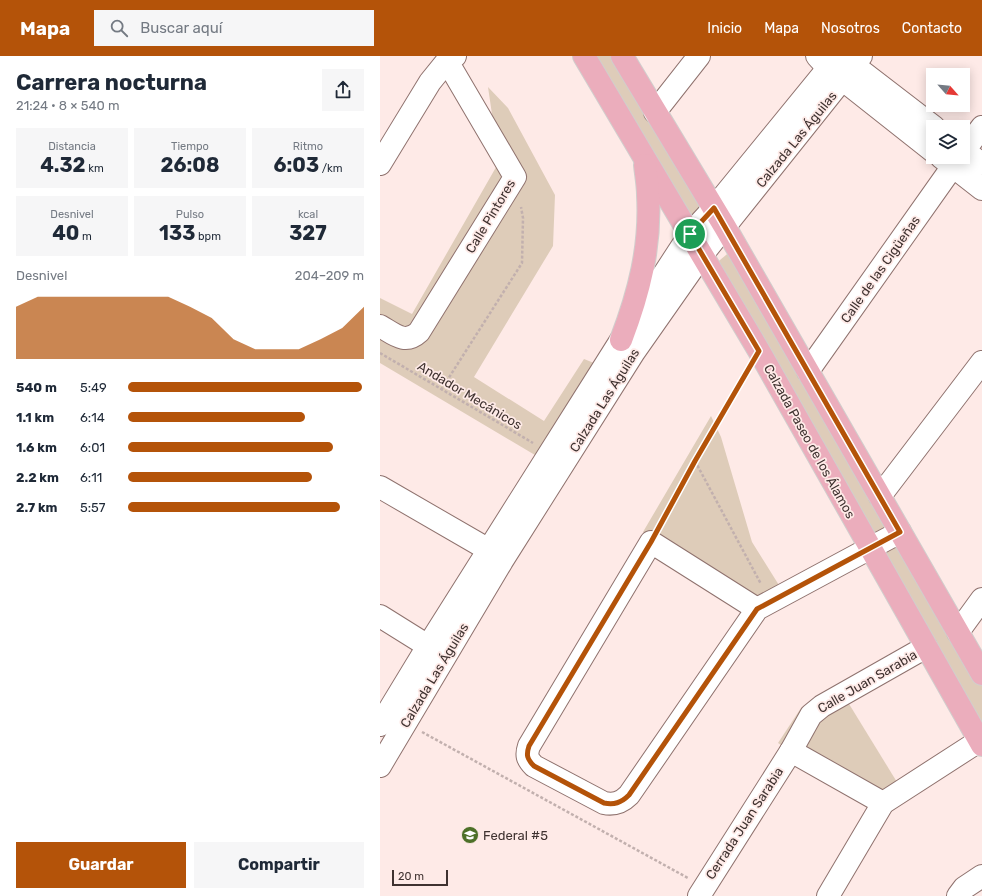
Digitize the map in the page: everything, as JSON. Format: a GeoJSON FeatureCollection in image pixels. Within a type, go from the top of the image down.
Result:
{"type":"FeatureCollection","features":[{"type":"Feature","properties":{"kind":"main road","name":"Calzada Paseo de los Álamos"},"geometry":{"type":"LineString","coordinates":[[584,56],[759,351],[981,743]]}},
{"type":"Feature","properties":{"kind":"main road"},"geometry":{"type":"LineString","coordinates":[[622,56],[714,208],[982,674]]}},
{"type":"Feature","properties":{"kind":"main road"},"geometry":{"type":"LineString","coordinates":[[621,340],[634,306],[641,277],[648,232],[648,196],[644,157]]}},
{"type":"Feature","properties":{"kind":"street"},"geometry":{"type":"LineString","coordinates":[[655,112],[699,56]]}},
{"type":"Feature","properties":{"kind":"street"},"geometry":{"type":"LineString","coordinates":[[380,164],[423,93],[451,59]]}},
{"type":"Feature","properties":{"kind":"street","name":"Calle Pintores"},"geometry":{"type":"LineString","coordinates":[[380,326],[405,338],[414,337],[419,332],[515,178],[451,59]]}},
{"type":"Feature","properties":{"kind":"street"},"geometry":{"type":"LineString","coordinates":[[840,63],[926,122]]}},
{"type":"Feature","properties":{"kind":"street"},"geometry":{"type":"LineString","coordinates":[[840,63],[926,144]]}},
{"type":"Feature","properties":{"kind":"street","name":"Calzada Las Águilas"},"geometry":{"type":"LineString","coordinates":[[380,766],[406,723],[550,454],[621,340],[690,234],[840,63]]}},
{"type":"Feature","properties":{"kind":"street","name":"Calzada Las Águilas"},"geometry":{"type":"LineString","coordinates":[[380,725],[428,646],[495,555],[702,255],[725,227],[840,63]]}},
{"type":"Feature","properties":{"kind":"street","name":"Calle de las Cigüeñas"},"geometry":{"type":"LineString","coordinates":[[970,140],[982,127]]}},
{"type":"Feature","properties":{"kind":"street"},"geometry":{"type":"LineString","coordinates":[[970,160],[982,164]]}},
{"type":"Feature","properties":{"kind":"street","name":"Calle de las Cigüeñas"},"geometry":{"type":"LineString","coordinates":[[808,371],[950,164]]}},
{"type":"Feature","properties":{"kind":"street"},"geometry":{"type":"LineString","coordinates":[[962,164],[982,189]]}},
{"type":"Feature","properties":{"kind":"street"},"geometry":{"type":"LineString","coordinates":[[880,496],[982,362]]}},
{"type":"Feature","properties":{"kind":"street"},"geometry":{"type":"LineString","coordinates":[[380,487],[495,555]]}},
{"type":"Feature","properties":{"kind":"street"},"geometry":{"type":"LineString","coordinates":[[764,605],[651,542],[529,746],[527,758],[534,766],[604,803],[611,805],[625,799],[764,605],[900,532]]}},
{"type":"Feature","properties":{"kind":"street"},"geometry":{"type":"LineString","coordinates":[[958,632],[982,599]]}},
{"type":"Feature","properties":{"kind":"street"},"geometry":{"type":"LineString","coordinates":[[380,616],[428,646]]}},
{"type":"Feature","properties":{"kind":"street","name":"Calle Juan Sarabia"},"geometry":{"type":"LineString","coordinates":[[791,751],[811,715],[822,706],[926,646]]}},
{"type":"Feature","properties":{"kind":"street"},"geometry":{"type":"LineString","coordinates":[[828,896],[883,803],[981,743]]}},
{"type":"Feature","properties":{"kind":"street"},"geometry":{"type":"LineString","coordinates":[[791,751],[883,803]]}},
{"type":"Feature","properties":{"kind":"street","name":"Cerrada Juan Sarabia"},"geometry":{"type":"LineString","coordinates":[[701,892],[791,751]]}},
{"type":"Feature","properties":{"kind":"street"},"geometry":{"type":"LineString","coordinates":[[958,896],[964,888],[982,876]]}},
{"type":"Feature","properties":{"kind":"path"},"geometry":{"type":"LineString","coordinates":[[441,390],[522,262],[523,218],[515,178]]}},
{"type":"Feature","properties":{"kind":"path"},"geometry":{"type":"LineString","coordinates":[[651,542],[695,461],[759,351]]}},
{"type":"Feature","properties":{"kind":"path","name":"Andador Mecánicos"},"geometry":{"type":"LineString","coordinates":[[380,353],[550,454]]}},
{"type":"Feature","properties":{"kind":"path"},"geometry":{"type":"LineString","coordinates":[[695,461],[764,605]]}},
{"type":"Feature","properties":{"kind":"path"},"geometry":{"type":"LineString","coordinates":[[406,723],[701,892]]}},
{"type":"Feature","properties":{"kind":"shaded area"},"geometry":{"type":"Polygon","coordinates":[[[590,56],[619,56],[707,207],[690,226],[590,56]]]}},
{"type":"Feature","properties":{"kind":"shaded area"},"geometry":{"type":"Polygon","coordinates":[[[488,87],[508,108],[555,195],[553,246],[474,377],[544,421],[584,359],[599,365],[540,458],[380,363],[380,298],[412,314],[499,162],[488,87]]]}},
{"type":"Feature","properties":{"kind":"shaded area"},"geometry":{"type":"Polygon","coordinates":[[[732,250],[982,686],[982,729],[714,265],[732,250]]]}},
{"type":"Feature","properties":{"kind":"shaded area"},"geometry":{"type":"Polygon","coordinates":[[[711,416],[721,437],[752,542],[782,590],[759,604],[643,532],[711,416]]]}},
{"type":"Feature","properties":{"kind":"shaded area"},"geometry":{"type":"Polygon","coordinates":[[[838,686],[900,787],[877,804],[778,743],[801,708],[838,686]]]}},
{"type":"Feature","properties":{"kind":"place","name":"Federal #5"},"geometry":{"type":"Point","coordinates":[470,835]}},
{"type":"Feature","properties":{"kind":"route"},"geometry":{"type":"LineString","coordinates":[[714,208],[900,532],[757,609],[629,795],[620,802],[611,805],[604,803],[534,766],[527,758],[527,753],[529,746],[651,542],[695,461],[759,351],[690,234],[714,208]]}}]}
